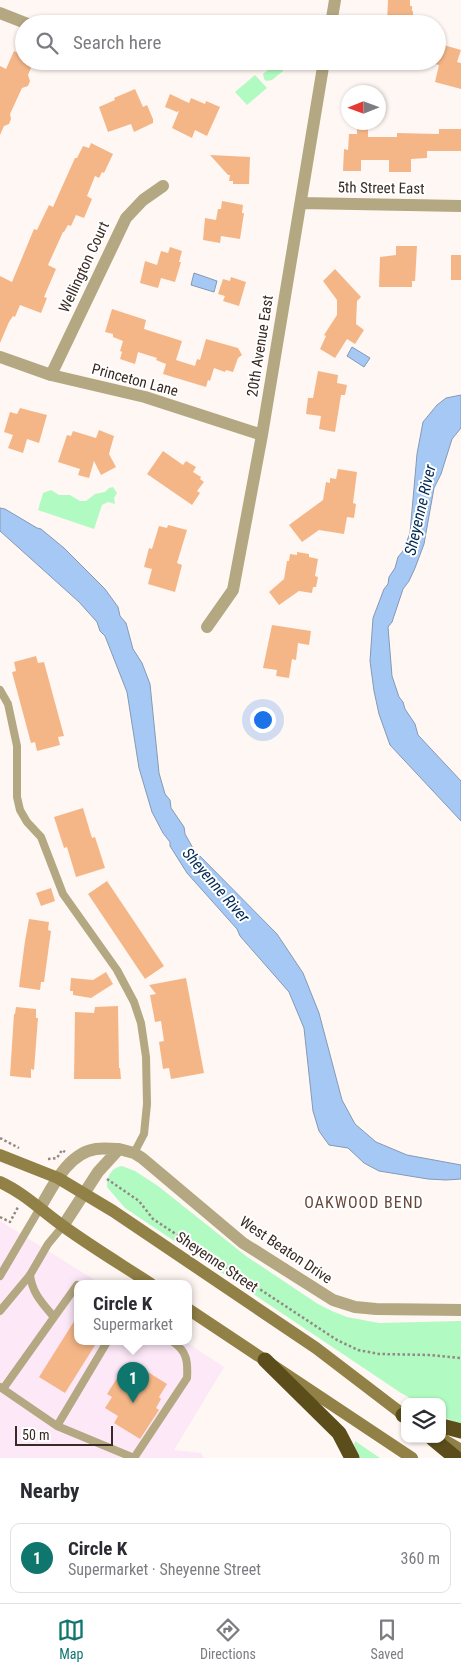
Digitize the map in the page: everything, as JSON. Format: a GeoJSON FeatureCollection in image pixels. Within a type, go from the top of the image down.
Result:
{"type":"FeatureCollection","features":[{"type":"Feature","properties":{"kind":"highway"},"geometry":{"type":"LineString","coordinates":[[265,1360],[339,1433],[352,1458]]}},
{"type":"Feature","properties":{"kind":"highway"},"geometry":{"type":"LineString","coordinates":[[446,1427],[461,1431]]}},
{"type":"Feature","properties":{"kind":"highway"},"geometry":{"type":"LineString","coordinates":[[438,1443],[456,1458]]}},
{"type":"Feature","properties":{"kind":"main road","name":"Sheyenne Street"},"geometry":{"type":"LineString","coordinates":[[0,1155],[58,1178],[113,1211],[316,1348],[401,1414]]}},
{"type":"Feature","properties":{"kind":"main road"},"geometry":{"type":"LineString","coordinates":[[0,1182],[145,1280]]}},
{"type":"Feature","properties":{"kind":"main road"},"geometry":{"type":"LineString","coordinates":[[192,1312],[412,1458]]}},
{"type":"Feature","properties":{"kind":"main road"},"geometry":{"type":"LineString","coordinates":[[446,1441],[461,1450]]}},
{"type":"Feature","properties":{"kind":"street"},"geometry":{"type":"LineString","coordinates":[[332,15],[334,0]]}},
{"type":"Feature","properties":{"kind":"street"},"geometry":{"type":"LineString","coordinates":[[0,13],[15,19]]}},
{"type":"Feature","properties":{"kind":"street","name":"20th Avenue East"},"geometry":{"type":"LineString","coordinates":[[207,627],[233,590],[262,435],[323,70]]}},
{"type":"Feature","properties":{"kind":"street","name":"Wellington Court"},"geometry":{"type":"LineString","coordinates":[[51,375],[126,218],[143,200],[163,186]]}},
{"type":"Feature","properties":{"kind":"street","name":"5th Street East"},"geometry":{"type":"LineString","coordinates":[[301,203],[461,206]]}},
{"type":"Feature","properties":{"kind":"street","name":"Princeton Lane"},"geometry":{"type":"LineString","coordinates":[[0,357],[51,375],[144,397],[262,435]]}},
{"type":"Feature","properties":{"kind":"street","name":"West Beaton Drive"},"geometry":{"type":"LineString","coordinates":[[40,1208],[58,1178],[75,1158],[94,1149],[119,1149],[134,1153],[243,1243],[333,1300],[355,1307],[376,1309],[461,1310]]}},
{"type":"Feature","properties":{"kind":"street"},"geometry":{"type":"LineString","coordinates":[[63,1226],[98,1172],[119,1149]]}},
{"type":"Feature","properties":{"kind":"lane"},"geometry":{"type":"LineString","coordinates":[[0,690],[8,704],[17,746],[17,797],[20,810],[27,822],[41,837],[63,894],[117,970],[134,1002],[141,1023],[146,1057],[147,1104],[144,1134],[134,1153]]}},
{"type":"Feature","properties":{"kind":"lane"},"geometry":{"type":"LineString","coordinates":[[0,1276],[40,1208]]}},
{"type":"Feature","properties":{"kind":"lane"},"geometry":{"type":"LineString","coordinates":[[0,1312],[30,1275],[48,1244],[63,1226]]}},
{"type":"Feature","properties":{"kind":"lane"},"geometry":{"type":"LineString","coordinates":[[30,1275],[31,1283],[39,1300],[54,1318]]}},
{"type":"Feature","properties":{"kind":"lane"},"geometry":{"type":"LineString","coordinates":[[74,1289],[1,1388],[57,1426],[134,1458],[187,1378],[188,1362],[184,1352],[176,1345]]}},
{"type":"Feature","properties":{"kind":"lane"},"geometry":{"type":"LineString","coordinates":[[57,1426],[105,1345]]}},
{"type":"Feature","properties":{"kind":"path"},"geometry":{"type":"LineString","coordinates":[[0,1138],[26,1151]]}},
{"type":"Feature","properties":{"kind":"path"},"geometry":{"type":"LineString","coordinates":[[46,1159],[56,1158],[62,1150]]}},
{"type":"Feature","properties":{"kind":"path"},"geometry":{"type":"LineString","coordinates":[[108,1179],[138,1201],[154,1219],[337,1340],[358,1350],[379,1354],[461,1358]]}},
{"type":"Feature","properties":{"kind":"path"},"geometry":{"type":"LineString","coordinates":[[0,1217],[10,1222]]}},
{"type":"Feature","properties":{"kind":"shaded area"},"geometry":{"type":"Polygon","coordinates":[[[0,1221],[95,1280],[74,1280],[74,1345],[191,1345],[224,1367],[174,1450],[201,1453],[204,1458],[0,1458],[0,1221]]]}},
{"type":"Feature","properties":{"kind":"green space"},"geometry":{"type":"Polygon","coordinates":[[[268,70],[283,70],[272,80],[266,81],[263,74],[268,70]]]}},
{"type":"Feature","properties":{"kind":"green space"},"geometry":{"type":"Polygon","coordinates":[[[255,75],[267,88],[247,105],[235,92],[255,75]]]}},
{"type":"Feature","properties":{"kind":"green space"},"geometry":{"type":"Polygon","coordinates":[[[113,487],[117,493],[114,498],[115,504],[108,502],[102,505],[94,529],[38,510],[43,493],[51,490],[59,495],[70,495],[80,501],[86,501],[95,494],[105,492],[113,487]]]}},
{"type":"Feature","properties":{"kind":"green space"},"geometry":{"type":"Polygon","coordinates":[[[122,1166],[135,1171],[158,1186],[246,1256],[318,1304],[332,1311],[347,1317],[379,1323],[461,1321],[461,1425],[446,1418],[446,1398],[410,1398],[401,1393],[125,1208],[107,1187],[110,1173],[122,1166]]]}},
{"type":"Feature","properties":{"kind":"green space"},"geometry":{"type":"Polygon","coordinates":[[[355,1441],[380,1458],[360,1458],[354,1445],[355,1441]]]}},
{"type":"Feature","properties":{"kind":"water"},"geometry":{"type":"Polygon","coordinates":[[[194,273],[217,281],[214,292],[191,285],[194,273]]]}},
{"type":"Feature","properties":{"kind":"water"},"geometry":{"type":"Polygon","coordinates":[[[352,347],[370,358],[364,367],[347,356],[352,347]]]}},
{"type":"Feature","properties":{"kind":"water","name":"Sheyenne River"},"geometry":{"type":"Polygon","coordinates":[[[461,395],[461,428],[452,439],[441,474],[434,488],[424,544],[409,581],[403,589],[392,622],[388,627],[392,676],[399,697],[415,724],[418,735],[461,781],[461,821],[390,745],[379,714],[370,661],[373,618],[384,589],[388,584],[389,577],[395,568],[398,557],[403,551],[410,533],[417,454],[423,422],[437,405],[446,398],[461,395]]]}},
{"type":"Feature","properties":{"kind":"water","name":"Sheyenne River"},"geometry":{"type":"Polygon","coordinates":[[[0,508],[41,529],[64,548],[105,589],[118,607],[120,616],[126,623],[133,649],[142,663],[150,684],[159,773],[165,794],[170,800],[171,808],[184,827],[185,834],[194,850],[277,934],[303,973],[319,1013],[342,1100],[355,1124],[376,1142],[407,1155],[461,1165],[461,1179],[428,1179],[379,1171],[364,1163],[348,1148],[329,1145],[319,1131],[313,1111],[304,1028],[289,992],[240,936],[237,929],[187,873],[170,846],[170,842],[152,812],[139,768],[127,692],[105,636],[100,631],[97,622],[79,602],[0,531],[0,508]]]}},
{"type":"Feature","properties":{"kind":"building"},"geometry":{"type":"Polygon","coordinates":[[[388,0],[410,0],[413,15],[387,15],[388,0]]]}},
{"type":"Feature","properties":{"kind":"building"},"geometry":{"type":"Polygon","coordinates":[[[446,46],[461,50],[457,62],[461,63],[461,89],[435,82],[438,70],[446,70],[446,46]]]}},
{"type":"Feature","properties":{"kind":"building"},"geometry":{"type":"Polygon","coordinates":[[[14,51],[15,70],[30,70],[28,75],[30,81],[28,86],[22,88],[10,114],[9,124],[4,126],[0,135],[0,66],[6,69],[14,51]]]}},
{"type":"Feature","properties":{"kind":"building"},"geometry":{"type":"Polygon","coordinates":[[[135,89],[143,107],[147,105],[153,123],[134,132],[131,124],[108,132],[99,107],[135,89]]]}},
{"type":"Feature","properties":{"kind":"building"},"geometry":{"type":"Polygon","coordinates":[[[170,94],[189,103],[191,98],[205,104],[206,101],[220,107],[207,136],[195,130],[192,138],[172,128],[179,111],[177,112],[165,107],[170,94]]]}},
{"type":"Feature","properties":{"kind":"building"},"geometry":{"type":"Polygon","coordinates":[[[439,129],[461,129],[461,151],[427,151],[427,158],[411,159],[411,172],[389,172],[389,160],[361,160],[361,171],[343,171],[344,149],[348,150],[349,134],[357,134],[357,130],[368,130],[368,137],[397,137],[397,133],[439,134],[439,129]]]}},
{"type":"Feature","properties":{"kind":"building"},"geometry":{"type":"Polygon","coordinates":[[[91,143],[113,154],[104,173],[102,172],[99,178],[95,176],[87,196],[92,199],[84,218],[76,215],[71,226],[68,225],[48,265],[56,269],[44,297],[47,298],[41,313],[20,305],[15,317],[13,316],[9,322],[0,343],[0,276],[12,282],[34,229],[37,230],[49,205],[53,207],[75,158],[77,158],[83,146],[89,148],[91,143]]]}},
{"type":"Feature","properties":{"kind":"building"},"geometry":{"type":"Polygon","coordinates":[[[210,155],[250,157],[249,184],[233,184],[233,181],[229,181],[230,175],[210,155]]]}},
{"type":"Feature","properties":{"kind":"building"},"geometry":{"type":"Polygon","coordinates":[[[222,201],[243,205],[242,213],[244,213],[240,239],[221,236],[220,243],[203,240],[205,218],[216,220],[222,201]]]}},
{"type":"Feature","properties":{"kind":"building"},"geometry":{"type":"Polygon","coordinates":[[[396,246],[417,246],[415,281],[412,281],[412,287],[379,287],[380,257],[396,255],[396,246]]]}},
{"type":"Feature","properties":{"kind":"building"},"geometry":{"type":"Polygon","coordinates":[[[170,247],[182,251],[175,282],[161,278],[158,288],[140,283],[145,261],[157,265],[161,251],[168,253],[170,247]]]}},
{"type":"Feature","properties":{"kind":"building"},"geometry":{"type":"Polygon","coordinates":[[[451,255],[461,255],[461,280],[451,280],[451,255]]]}},
{"type":"Feature","properties":{"kind":"building"},"geometry":{"type":"Polygon","coordinates":[[[335,269],[361,297],[357,301],[356,324],[364,330],[355,344],[347,339],[335,358],[320,349],[326,336],[324,335],[337,315],[337,300],[323,281],[335,269]]]}},
{"type":"Feature","properties":{"kind":"building"},"geometry":{"type":"Polygon","coordinates":[[[231,277],[246,282],[239,306],[223,301],[225,296],[218,294],[223,279],[230,281],[231,277]]]}},
{"type":"Feature","properties":{"kind":"building"},"geometry":{"type":"Polygon","coordinates":[[[112,309],[146,320],[144,329],[182,341],[176,360],[195,366],[197,359],[200,360],[206,339],[238,348],[242,355],[238,358],[233,372],[226,370],[225,372],[214,368],[206,387],[163,374],[166,364],[156,360],[157,358],[138,352],[135,364],[120,359],[123,341],[113,337],[113,334],[105,332],[112,309]]]}},
{"type":"Feature","properties":{"kind":"building"},"geometry":{"type":"Polygon","coordinates":[[[318,371],[338,375],[337,383],[347,385],[345,395],[341,395],[335,432],[319,429],[321,416],[306,414],[308,398],[313,398],[318,371]]]}},
{"type":"Feature","properties":{"kind":"building"},"geometry":{"type":"Polygon","coordinates":[[[20,408],[47,415],[39,443],[27,439],[23,453],[8,448],[13,435],[4,432],[10,412],[17,414],[20,408]]]}},
{"type":"Feature","properties":{"kind":"building"},"geometry":{"type":"Polygon","coordinates":[[[99,430],[114,436],[109,454],[116,467],[101,475],[94,461],[89,478],[78,475],[80,469],[58,462],[67,435],[71,436],[73,431],[96,438],[99,430]]]}},
{"type":"Feature","properties":{"kind":"building"},"geometry":{"type":"Polygon","coordinates":[[[163,451],[183,465],[186,461],[196,467],[193,472],[201,477],[200,479],[204,482],[197,491],[200,493],[192,505],[147,474],[163,451]]]}},
{"type":"Feature","properties":{"kind":"building"},"geometry":{"type":"Polygon","coordinates":[[[338,469],[357,472],[353,503],[356,504],[354,518],[347,517],[344,534],[319,530],[302,542],[289,525],[323,500],[326,482],[330,483],[330,478],[336,479],[338,469]]]}},
{"type":"Feature","properties":{"kind":"building"},"geometry":{"type":"Polygon","coordinates":[[[168,525],[187,530],[177,563],[182,565],[175,592],[148,584],[152,569],[144,567],[149,548],[152,549],[159,526],[167,528],[168,525]]]}},
{"type":"Feature","properties":{"kind":"building"},"geometry":{"type":"Polygon","coordinates":[[[297,552],[309,554],[309,557],[318,559],[315,576],[318,577],[316,587],[313,587],[312,593],[299,591],[279,605],[269,592],[284,579],[290,554],[297,555],[297,552]]]}},
{"type":"Feature","properties":{"kind":"building"},"geometry":{"type":"Polygon","coordinates":[[[272,625],[311,631],[309,645],[298,643],[296,660],[292,659],[289,678],[276,676],[277,670],[263,668],[272,625]]]}},
{"type":"Feature","properties":{"kind":"building"},"geometry":{"type":"Polygon","coordinates":[[[36,656],[38,663],[44,662],[64,736],[58,737],[60,745],[37,751],[35,742],[31,743],[12,672],[16,671],[14,662],[36,656]]]}},
{"type":"Feature","properties":{"kind":"building"},"geometry":{"type":"Polygon","coordinates":[[[83,808],[92,838],[95,837],[105,868],[76,877],[67,847],[64,848],[54,817],[83,808]]]}},
{"type":"Feature","properties":{"kind":"building"},"geometry":{"type":"Polygon","coordinates":[[[107,881],[164,966],[145,979],[88,894],[107,881]]]}},
{"type":"Feature","properties":{"kind":"building"},"geometry":{"type":"Polygon","coordinates":[[[51,888],[55,901],[41,906],[36,893],[51,888]]]}},
{"type":"Feature","properties":{"kind":"building"},"geometry":{"type":"Polygon","coordinates":[[[29,919],[49,922],[48,930],[51,931],[44,982],[41,982],[40,990],[19,987],[29,919]]]}},
{"type":"Feature","properties":{"kind":"building"},"geometry":{"type":"Polygon","coordinates":[[[106,972],[113,984],[91,998],[73,995],[73,991],[70,991],[71,978],[93,980],[106,972]]]}},
{"type":"Feature","properties":{"kind":"building"},"geometry":{"type":"Polygon","coordinates":[[[186,978],[204,1073],[171,1079],[169,1068],[163,1069],[159,1042],[164,1041],[161,1021],[155,1022],[150,995],[156,994],[149,985],[186,978]]]}},
{"type":"Feature","properties":{"kind":"building"},"geometry":{"type":"Polygon","coordinates":[[[118,1006],[119,1068],[121,1079],[74,1079],[75,1012],[94,1013],[95,1007],[118,1006]]]}},
{"type":"Feature","properties":{"kind":"building"},"geometry":{"type":"Polygon","coordinates":[[[16,1007],[36,1009],[36,1018],[38,1018],[34,1070],[31,1069],[31,1078],[10,1076],[16,1007]]]}},
{"type":"Feature","properties":{"kind":"building"},"geometry":{"type":"Polygon","coordinates":[[[74,1321],[74,1345],[95,1345],[65,1393],[39,1377],[74,1321]]]}},
{"type":"Feature","properties":{"kind":"building"},"geometry":{"type":"Polygon","coordinates":[[[132,1362],[167,1384],[159,1397],[161,1399],[156,1408],[159,1410],[140,1439],[114,1423],[118,1416],[105,1408],[112,1397],[107,1394],[119,1375],[124,1376],[132,1362]]]}},
{"type":"Feature","properties":{"kind":"place","name":"Circle K"},"geometry":{"type":"Point","coordinates":[133,1403]}},
{"type":"Feature","properties":{"kind":"district","name":"OAKWOOD BEND"},"geometry":{"type":"Point","coordinates":[364,1202]}}]}
